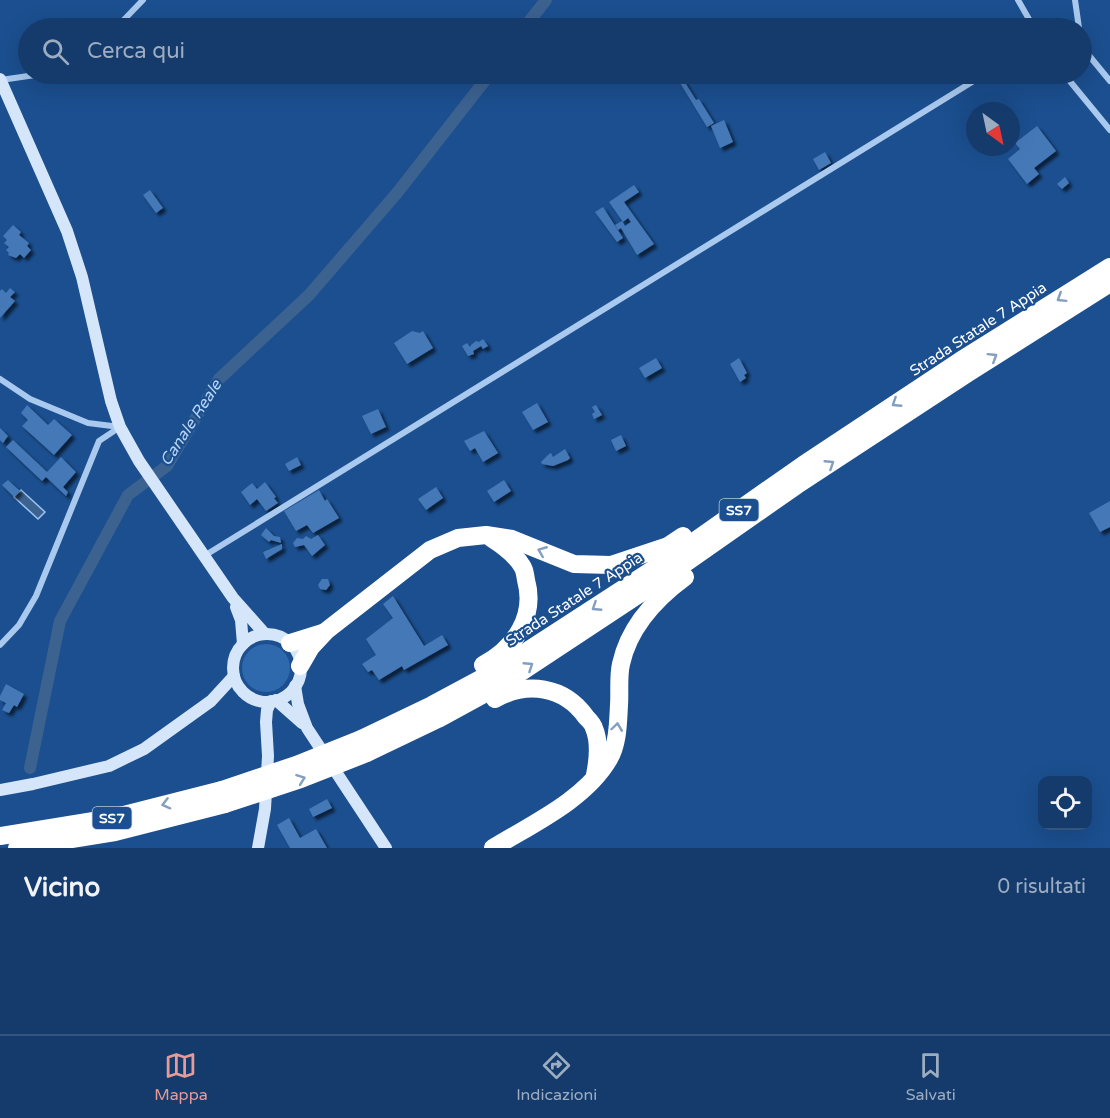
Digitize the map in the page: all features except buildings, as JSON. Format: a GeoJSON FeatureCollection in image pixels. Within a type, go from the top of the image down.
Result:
{"type":"FeatureCollection","features":[{"type":"Feature","properties":{"kind":"highway","name":"Strada Statale 7 Appia"},"geometry":{"type":"LineString","coordinates":[[364,746],[432,705],[501,668],[669,559],[803,465],[960,361],[1110,267]]}},
{"type":"Feature","properties":{"kind":"highway","name":"Strada Statale 7 Appia"},"geometry":{"type":"LineString","coordinates":[[17,848],[115,832],[224,797],[296,765],[364,746],[438,719],[506,682],[671,573],[797,485],[1110,283]]}},
{"type":"Feature","properties":{"kind":"highway"},"geometry":{"type":"LineString","coordinates":[[300,666],[311,647],[326,631],[430,550],[458,538],[486,535],[512,539],[574,564],[611,565],[668,546],[751,489],[803,465]]}},
{"type":"Feature","properties":{"kind":"highway"},"geometry":{"type":"LineString","coordinates":[[493,848],[574,798],[594,780],[610,757],[618,729],[621,665],[631,634],[646,611],[672,586],[756,527],[797,485]]}},
{"type":"Feature","properties":{"kind":"highway"},"geometry":{"type":"LineString","coordinates":[[364,746],[428,696],[496,658],[514,641],[526,620],[530,593],[523,567],[507,548],[486,535]]}},
{"type":"Feature","properties":{"kind":"highway"},"geometry":{"type":"LineString","coordinates":[[290,643],[326,631]]}},
{"type":"Feature","properties":{"kind":"highway"},"geometry":{"type":"LineString","coordinates":[[364,746],[442,728],[510,691],[534,687],[559,693],[579,707],[594,728],[598,754],[594,780]]}},
{"type":"Feature","properties":{"kind":"highway","name":"Strada Statale 7 Appia"},"geometry":{"type":"LineString","coordinates":[[0,836],[224,797]]}},
{"type":"Feature","properties":{"kind":"street"},"geometry":{"type":"LineString","coordinates":[[126,18],[143,0]]}},
{"type":"Feature","properties":{"kind":"street"},"geometry":{"type":"LineString","coordinates":[[1018,0],[1028,18]]}},
{"type":"Feature","properties":{"kind":"street"},"geometry":{"type":"LineString","coordinates":[[1075,0],[1078,18]]}},
{"type":"Feature","properties":{"kind":"street"},"geometry":{"type":"LineString","coordinates":[[1092,58],[1110,81]]}},
{"type":"Feature","properties":{"kind":"street"},"geometry":{"type":"LineString","coordinates":[[18,77],[0,80],[67,231],[79,268],[111,401],[120,427],[139,461],[233,598],[265,634]]}},
{"type":"Feature","properties":{"kind":"street"},"geometry":{"type":"LineString","coordinates":[[204,556],[969,84]]}},
{"type":"Feature","properties":{"kind":"street"},"geometry":{"type":"LineString","coordinates":[[1072,84],[1110,130]]}},
{"type":"Feature","properties":{"kind":"street"},"geometry":{"type":"LineString","coordinates":[[0,379],[30,399],[88,423],[120,427]]}},
{"type":"Feature","properties":{"kind":"street"},"geometry":{"type":"LineString","coordinates":[[0,645],[19,625],[36,596],[99,441],[120,427]]}},
{"type":"Feature","properties":{"kind":"street"},"geometry":{"type":"LineString","coordinates":[[233,598],[241,620],[243,644]]}},
{"type":"Feature","properties":{"kind":"street"},"geometry":{"type":"LineString","coordinates":[[258,848],[265,808],[268,756],[267,710],[274,701],[283,697],[295,686],[300,666],[290,643],[283,638],[265,634],[257,635],[243,644],[236,654],[233,665],[237,684],[253,698],[266,722]]}},
{"type":"Feature","properties":{"kind":"street"},"geometry":{"type":"LineString","coordinates":[[212,701],[234,676]]}},
{"type":"Feature","properties":{"kind":"street"},"geometry":{"type":"LineString","coordinates":[[295,686],[298,705],[307,728],[386,848]]}},
{"type":"Feature","properties":{"kind":"street"},"geometry":{"type":"LineString","coordinates":[[0,790],[109,766],[144,749],[212,701],[229,694],[274,701],[307,728]]}},
{"type":"Feature","properties":{"kind":"shaded area"},"geometry":{"type":"Polygon","coordinates":[[[21,490],[45,512],[38,519],[14,497],[21,490]]]}},
{"type":"Feature","properties":{"kind":"shaded area"},"geometry":{"type":"Polygon","coordinates":[[[266,644],[283,651],[290,668],[283,685],[266,692],[249,685],[242,668],[249,651],[266,644]]]}},
{"type":"Feature","properties":{"kind":"waterway","name":"Canale Reale"},"geometry":{"type":"LineString","coordinates":[[532,18],[546,0]]}},
{"type":"Feature","properties":{"kind":"waterway","name":"Canale Reale"},"geometry":{"type":"LineString","coordinates":[[30,768],[60,621],[128,495],[167,466],[219,379],[309,295],[397,193],[482,84]]}}]}
